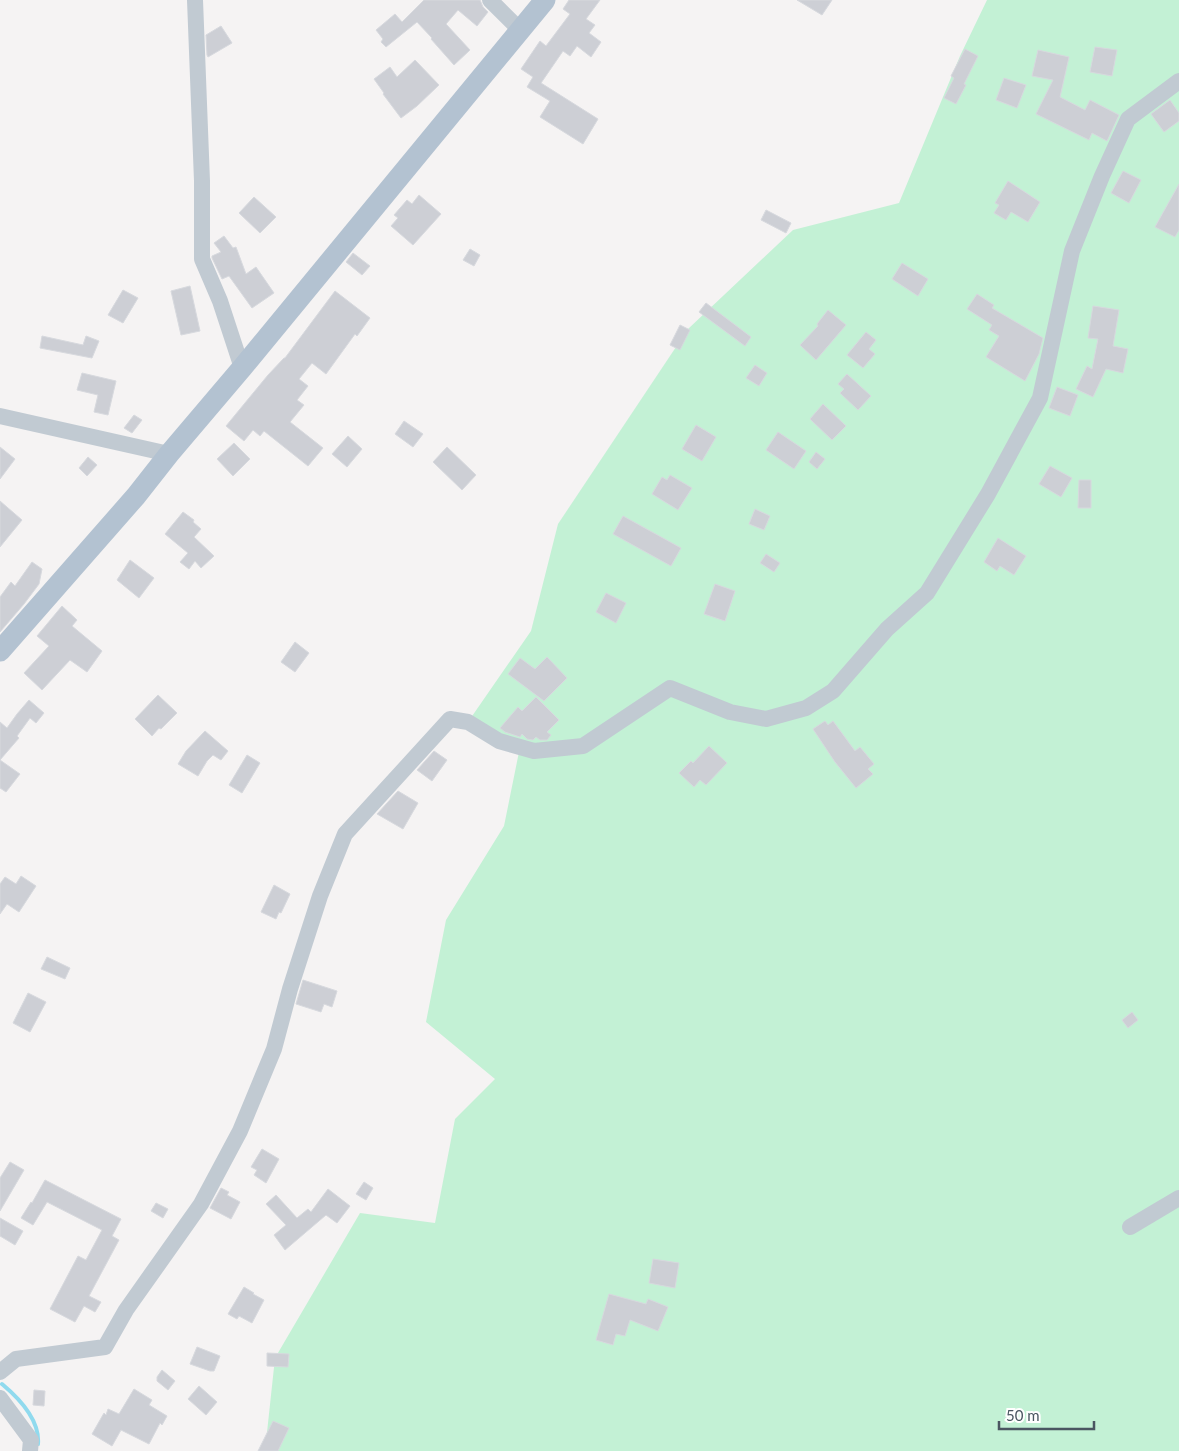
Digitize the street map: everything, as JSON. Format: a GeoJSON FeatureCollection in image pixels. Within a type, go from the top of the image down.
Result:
{"type":"FeatureCollection","features":[{"type":"Feature","properties":{"kind":"main road"},"geometry":{"type":"LineString","coordinates":[[0,651],[136,496],[545,0]]}},
{"type":"Feature","properties":{"kind":"street"},"geometry":{"type":"LineString","coordinates":[[194,0],[202,181],[202,259],[220,301],[242,368]]}},
{"type":"Feature","properties":{"kind":"street"},"geometry":{"type":"LineString","coordinates":[[490,0],[520,30]]}},
{"type":"Feature","properties":{"kind":"street"},"geometry":{"type":"LineString","coordinates":[[0,1372],[16,1359],[105,1347],[126,1310],[201,1204],[240,1131],[274,1048],[290,989],[320,896],[345,834],[450,719],[468,722],[499,741],[534,751],[583,746],[670,688],[730,712],[766,719],[806,708],[833,691],[886,629],[927,593],[988,494],[1040,398],[1072,251],[1102,176],[1128,119],[1179,81]]}},
{"type":"Feature","properties":{"kind":"street"},"geometry":{"type":"LineString","coordinates":[[0,416],[169,454]]}},
{"type":"Feature","properties":{"kind":"street"},"geometry":{"type":"LineString","coordinates":[[1130,1227],[1179,1198]]}},
{"type":"Feature","properties":{"kind":"street"},"geometry":{"type":"LineString","coordinates":[[0,1398],[31,1440],[30,1451]]}},
{"type":"Feature","properties":{"kind":"green space"},"geometry":{"type":"Polygon","coordinates":[[[987,0],[1179,0],[1179,1451],[265,1451],[275,1358],[360,1213],[435,1223],[455,1119],[495,1079],[426,1022],[446,920],[504,826],[520,747],[468,722],[531,631],[558,524],[688,329],[793,230],[899,203],[960,56],[987,0]]]}},
{"type":"Feature","properties":{"kind":"building"},"geometry":{"type":"Polygon","coordinates":[[[424,0],[480,0],[488,12],[477,26],[458,10],[446,24],[470,50],[454,65],[417,22],[386,47],[381,42],[383,39],[376,30],[395,14],[402,22],[424,0]]]}},
{"type":"Feature","properties":{"kind":"building"},"geometry":{"type":"Polygon","coordinates":[[[569,0],[600,0],[586,19],[595,25],[589,33],[601,42],[591,57],[577,46],[570,56],[563,51],[541,83],[598,119],[583,144],[540,117],[550,101],[527,87],[533,77],[521,69],[540,41],[546,46],[570,14],[563,9],[569,0]]]}},
{"type":"Feature","properties":{"kind":"building"},"geometry":{"type":"Polygon","coordinates":[[[797,0],[832,0],[822,15],[797,0]]]}},
{"type":"Feature","properties":{"kind":"building"},"geometry":{"type":"Polygon","coordinates":[[[221,26],[232,43],[208,57],[206,35],[221,26]]]}},
{"type":"Feature","properties":{"kind":"building"},"geometry":{"type":"Polygon","coordinates":[[[1095,47],[1117,50],[1112,76],[1090,72],[1095,47]]]}},
{"type":"Feature","properties":{"kind":"building"},"geometry":{"type":"Polygon","coordinates":[[[965,49],[978,56],[956,104],[944,98],[954,78],[951,76],[965,49]]]}},
{"type":"Feature","properties":{"kind":"building"},"geometry":{"type":"Polygon","coordinates":[[[1038,50],[1069,57],[1060,97],[1085,110],[1090,100],[1119,115],[1107,141],[1092,133],[1089,140],[1036,114],[1053,80],[1032,76],[1038,50]]]}},
{"type":"Feature","properties":{"kind":"building"},"geometry":{"type":"Polygon","coordinates":[[[415,60],[439,85],[401,118],[374,79],[390,67],[397,77],[415,60]]]}},
{"type":"Feature","properties":{"kind":"building"},"geometry":{"type":"Polygon","coordinates":[[[1004,78],[1026,85],[1017,108],[996,100],[1004,78]]]}},
{"type":"Feature","properties":{"kind":"building"},"geometry":{"type":"Polygon","coordinates":[[[1170,100],[1179,113],[1179,121],[1164,132],[1151,114],[1170,100]]]}},
{"type":"Feature","properties":{"kind":"building"},"geometry":{"type":"Polygon","coordinates":[[[1123,171],[1141,180],[1129,203],[1111,193],[1123,171]]]}},
{"type":"Feature","properties":{"kind":"building"},"geometry":{"type":"Polygon","coordinates":[[[1008,181],[1040,202],[1028,222],[1011,212],[1006,220],[994,213],[999,205],[995,203],[1008,181]]]}},
{"type":"Feature","properties":{"kind":"building"},"geometry":{"type":"Polygon","coordinates":[[[1179,184],[1179,230],[1175,237],[1155,227],[1179,184]]]}},
{"type":"Feature","properties":{"kind":"building"},"geometry":{"type":"Polygon","coordinates":[[[419,195],[441,214],[413,245],[391,226],[398,218],[394,215],[407,200],[412,204],[419,195]]]}},
{"type":"Feature","properties":{"kind":"building"},"geometry":{"type":"Polygon","coordinates":[[[254,197],[276,217],[260,233],[239,213],[254,197]]]}},
{"type":"Feature","properties":{"kind":"building"},"geometry":{"type":"Polygon","coordinates":[[[766,210],[791,223],[786,233],[761,220],[766,210]]]}},
{"type":"Feature","properties":{"kind":"building"},"geometry":{"type":"Polygon","coordinates":[[[224,236],[233,248],[236,247],[246,274],[256,267],[274,293],[252,308],[229,276],[222,279],[212,258],[212,256],[221,252],[214,243],[224,236]]]}},
{"type":"Feature","properties":{"kind":"building"},"geometry":{"type":"Polygon","coordinates":[[[470,249],[480,255],[474,266],[463,260],[470,249]]]}},
{"type":"Feature","properties":{"kind":"building"},"geometry":{"type":"Polygon","coordinates":[[[353,253],[370,266],[362,275],[346,262],[353,253]]]}},
{"type":"Feature","properties":{"kind":"building"},"geometry":{"type":"Polygon","coordinates":[[[902,263],[928,279],[918,296],[892,279],[902,263]]]}},
{"type":"Feature","properties":{"kind":"building"},"geometry":{"type":"Polygon","coordinates":[[[190,286],[200,331],[181,335],[171,291],[190,286]]]}},
{"type":"Feature","properties":{"kind":"building"},"geometry":{"type":"Polygon","coordinates":[[[123,290],[138,298],[123,323],[108,315],[123,290]]]}},
{"type":"Feature","properties":{"kind":"building"},"geometry":{"type":"Polygon","coordinates":[[[335,291],[370,318],[357,336],[355,334],[326,374],[312,363],[299,379],[308,386],[297,400],[304,405],[290,422],[323,448],[308,466],[264,431],[260,436],[253,430],[244,441],[226,426],[268,375],[285,358],[335,291]]]}},
{"type":"Feature","properties":{"kind":"building"},"geometry":{"type":"Polygon","coordinates":[[[977,294],[994,305],[992,308],[1043,338],[1039,354],[1025,381],[986,357],[999,336],[989,330],[992,325],[967,309],[977,294]]]}},
{"type":"Feature","properties":{"kind":"building"},"geometry":{"type":"Polygon","coordinates":[[[706,303],[751,337],[745,346],[699,312],[706,303]]]}},
{"type":"Feature","properties":{"kind":"building"},"geometry":{"type":"Polygon","coordinates":[[[1093,306],[1119,310],[1113,346],[1128,349],[1123,373],[1106,369],[1093,397],[1076,389],[1087,366],[1092,369],[1098,339],[1088,338],[1093,306]]]}},
{"type":"Feature","properties":{"kind":"building"},"geometry":{"type":"Polygon","coordinates":[[[828,310],[846,325],[816,360],[800,345],[818,326],[817,324],[828,310]]]}},
{"type":"Feature","properties":{"kind":"building"},"geometry":{"type":"Polygon","coordinates":[[[680,325],[690,330],[680,350],[670,345],[680,325]]]}},
{"type":"Feature","properties":{"kind":"building"},"geometry":{"type":"Polygon","coordinates":[[[866,332],[876,340],[869,349],[875,354],[863,368],[847,355],[866,332]]]}},
{"type":"Feature","properties":{"kind":"building"},"geometry":{"type":"Polygon","coordinates":[[[42,336],[83,345],[86,336],[99,341],[92,358],[40,348],[42,336]]]}},
{"type":"Feature","properties":{"kind":"building"},"geometry":{"type":"Polygon","coordinates":[[[755,365],[767,373],[759,386],[746,378],[755,365]]]}},
{"type":"Feature","properties":{"kind":"building"},"geometry":{"type":"Polygon","coordinates":[[[82,373],[116,381],[108,415],[94,412],[98,395],[77,390],[82,373]]]}},
{"type":"Feature","properties":{"kind":"building"},"geometry":{"type":"Polygon","coordinates":[[[847,374],[871,396],[858,410],[840,393],[844,389],[838,384],[847,374]]]}},
{"type":"Feature","properties":{"kind":"building"},"geometry":{"type":"Polygon","coordinates":[[[1057,387],[1078,395],[1070,416],[1049,408],[1057,387]]]}},
{"type":"Feature","properties":{"kind":"building"},"geometry":{"type":"Polygon","coordinates":[[[823,404],[846,426],[832,440],[810,419],[823,404]]]}},
{"type":"Feature","properties":{"kind":"building"},"geometry":{"type":"Polygon","coordinates":[[[134,415],[142,420],[132,433],[124,428],[134,415]]]}},
{"type":"Feature","properties":{"kind":"building"},"geometry":{"type":"Polygon","coordinates":[[[404,421],[423,434],[413,447],[395,434],[404,421]]]}},
{"type":"Feature","properties":{"kind":"building"},"geometry":{"type":"Polygon","coordinates":[[[696,425],[716,437],[702,461],[682,449],[696,425]]]}},
{"type":"Feature","properties":{"kind":"building"},"geometry":{"type":"Polygon","coordinates":[[[778,432],[806,451],[794,469],[766,450],[778,432]]]}},
{"type":"Feature","properties":{"kind":"building"},"geometry":{"type":"Polygon","coordinates":[[[348,436],[362,449],[347,467],[332,454],[348,436]]]}},
{"type":"Feature","properties":{"kind":"building"},"geometry":{"type":"Polygon","coordinates":[[[234,443],[250,459],[233,476],[217,459],[234,443]]]}},
{"type":"Feature","properties":{"kind":"building"},"geometry":{"type":"Polygon","coordinates":[[[0,447],[15,459],[0,479],[0,447]]]}},
{"type":"Feature","properties":{"kind":"building"},"geometry":{"type":"Polygon","coordinates":[[[447,447],[476,475],[462,490],[433,462],[447,447]]]}},
{"type":"Feature","properties":{"kind":"building"},"geometry":{"type":"Polygon","coordinates":[[[816,452],[825,459],[817,469],[809,462],[816,452]]]}},
{"type":"Feature","properties":{"kind":"building"},"geometry":{"type":"Polygon","coordinates":[[[88,457],[97,465],[87,476],[79,468],[88,457]]]}},
{"type":"Feature","properties":{"kind":"building"},"geometry":{"type":"Polygon","coordinates":[[[1050,466],[1072,478],[1061,497],[1039,484],[1050,466]]]}},
{"type":"Feature","properties":{"kind":"building"},"geometry":{"type":"Polygon","coordinates":[[[670,475],[692,488],[678,510],[652,494],[662,477],[667,480],[670,475]]]}},
{"type":"Feature","properties":{"kind":"building"},"geometry":{"type":"Polygon","coordinates":[[[1079,480],[1091,480],[1091,508],[1078,508],[1079,480]]]}},
{"type":"Feature","properties":{"kind":"building"},"geometry":{"type":"Polygon","coordinates":[[[0,501],[22,520],[0,547],[0,501]]]}},
{"type":"Feature","properties":{"kind":"building"},"geometry":{"type":"Polygon","coordinates":[[[755,509],[770,516],[764,530],[749,524],[755,509]]]}},
{"type":"Feature","properties":{"kind":"building"},"geometry":{"type":"Polygon","coordinates":[[[183,512],[194,520],[193,522],[201,529],[194,537],[214,556],[201,568],[195,561],[189,569],[180,562],[188,553],[165,534],[183,512]]]}},
{"type":"Feature","properties":{"kind":"building"},"geometry":{"type":"Polygon","coordinates":[[[623,516],[681,548],[671,566],[613,534],[623,516]]]}},
{"type":"Feature","properties":{"kind":"building"},"geometry":{"type":"Polygon","coordinates":[[[998,538],[1026,556],[1014,575],[1000,566],[997,571],[984,562],[998,538]]]}},
{"type":"Feature","properties":{"kind":"building"},"geometry":{"type":"Polygon","coordinates":[[[766,554],[780,563],[774,572],[760,563],[766,554]]]}},
{"type":"Feature","properties":{"kind":"building"},"geometry":{"type":"Polygon","coordinates":[[[130,560],[154,578],[139,598],[117,580],[130,560]]]}},
{"type":"Feature","properties":{"kind":"building"},"geometry":{"type":"Polygon","coordinates":[[[32,562],[42,569],[39,584],[0,632],[0,597],[11,582],[15,586],[32,562]]]}},
{"type":"Feature","properties":{"kind":"building"},"geometry":{"type":"Polygon","coordinates":[[[715,584],[735,591],[725,621],[704,614],[715,584]]]}},
{"type":"Feature","properties":{"kind":"building"},"geometry":{"type":"Polygon","coordinates":[[[606,593],[626,603],[616,623],[596,612],[606,593]]]}},
{"type":"Feature","properties":{"kind":"building"},"geometry":{"type":"Polygon","coordinates":[[[62,606],[77,620],[72,626],[102,651],[87,672],[70,660],[42,690],[24,673],[49,646],[37,636],[62,606]]]}},
{"type":"Feature","properties":{"kind":"building"},"geometry":{"type":"Polygon","coordinates":[[[295,642],[309,653],[295,672],[281,662],[295,642]]]}},
{"type":"Feature","properties":{"kind":"building"},"geometry":{"type":"Polygon","coordinates":[[[547,657],[567,678],[544,701],[508,674],[520,658],[535,669],[547,657]]]}},
{"type":"Feature","properties":{"kind":"building"},"geometry":{"type":"Polygon","coordinates":[[[158,695],[177,713],[152,736],[135,719],[158,695]]]}},
{"type":"Feature","properties":{"kind":"building"},"geometry":{"type":"Polygon","coordinates":[[[536,697],[559,720],[547,732],[551,735],[547,740],[540,740],[536,737],[533,740],[527,739],[522,734],[520,737],[505,732],[500,728],[518,707],[522,711],[536,697]]]}},
{"type":"Feature","properties":{"kind":"building"},"geometry":{"type":"Polygon","coordinates":[[[29,700],[44,713],[36,723],[30,718],[17,736],[19,738],[0,760],[0,722],[7,728],[29,700]]]}},
{"type":"Feature","properties":{"kind":"building"},"geometry":{"type":"Polygon","coordinates":[[[825,721],[828,725],[833,721],[855,751],[860,747],[874,764],[868,769],[873,774],[856,788],[835,762],[813,729],[825,721]]]}},
{"type":"Feature","properties":{"kind":"building"},"geometry":{"type":"Polygon","coordinates":[[[205,731],[228,751],[221,760],[213,755],[198,776],[178,764],[186,751],[205,731]]]}},
{"type":"Feature","properties":{"kind":"building"},"geometry":{"type":"Polygon","coordinates":[[[709,746],[727,763],[706,785],[700,780],[694,787],[679,773],[691,761],[693,763],[709,746]]]}},
{"type":"Feature","properties":{"kind":"building"},"geometry":{"type":"Polygon","coordinates":[[[434,751],[447,760],[432,781],[417,770],[434,751]]]}},
{"type":"Feature","properties":{"kind":"building"},"geometry":{"type":"Polygon","coordinates":[[[247,755],[260,763],[242,793],[229,785],[247,755]]]}},
{"type":"Feature","properties":{"kind":"building"},"geometry":{"type":"Polygon","coordinates":[[[0,760],[20,774],[6,792],[0,788],[0,760]]]}},
{"type":"Feature","properties":{"kind":"building"},"geometry":{"type":"Polygon","coordinates":[[[398,791],[418,803],[403,829],[377,814],[398,791]]]}},
{"type":"Feature","properties":{"kind":"building"},"geometry":{"type":"Polygon","coordinates":[[[21,876],[36,886],[19,912],[7,904],[0,914],[0,884],[5,877],[16,884],[21,876]]]}},
{"type":"Feature","properties":{"kind":"building"},"geometry":{"type":"Polygon","coordinates":[[[274,885],[290,894],[276,919],[261,912],[274,885]]]}},
{"type":"Feature","properties":{"kind":"building"},"geometry":{"type":"Polygon","coordinates":[[[47,957],[70,968],[65,979],[41,969],[47,957]]]}},
{"type":"Feature","properties":{"kind":"building"},"geometry":{"type":"Polygon","coordinates":[[[303,980],[337,991],[332,1007],[324,1004],[321,1012],[296,1004],[303,980]]]}},
{"type":"Feature","properties":{"kind":"building"},"geometry":{"type":"Polygon","coordinates":[[[28,993],[46,1002],[30,1032],[13,1023],[28,993]]]}},
{"type":"Feature","properties":{"kind":"building"},"geometry":{"type":"Polygon","coordinates":[[[1132,1012],[1138,1020],[1128,1028],[1122,1020],[1132,1012]]]}},
{"type":"Feature","properties":{"kind":"building"},"geometry":{"type":"Polygon","coordinates":[[[262,1149],[279,1159],[266,1183],[254,1175],[257,1170],[251,1167],[262,1149]]]}},
{"type":"Feature","properties":{"kind":"building"},"geometry":{"type":"Polygon","coordinates":[[[10,1162],[24,1170],[0,1211],[0,1178],[10,1162]]]}},
{"type":"Feature","properties":{"kind":"building"},"geometry":{"type":"Polygon","coordinates":[[[45,1180],[121,1219],[112,1236],[119,1240],[89,1296],[101,1302],[95,1312],[84,1306],[75,1322],[50,1309],[78,1256],[86,1260],[102,1230],[47,1202],[33,1225],[21,1218],[45,1180]]]}},
{"type":"Feature","properties":{"kind":"building"},"geometry":{"type":"Polygon","coordinates":[[[364,1182],[373,1188],[366,1200],[356,1194],[364,1182]]]}},
{"type":"Feature","properties":{"kind":"building"},"geometry":{"type":"Polygon","coordinates":[[[221,1188],[229,1192],[227,1195],[240,1202],[231,1219],[210,1208],[221,1188]]]}},
{"type":"Feature","properties":{"kind":"building"},"geometry":{"type":"Polygon","coordinates":[[[328,1189],[350,1206],[337,1223],[326,1215],[285,1250],[274,1235],[286,1225],[266,1204],[276,1195],[297,1218],[308,1209],[311,1212],[328,1189]]]}},
{"type":"Feature","properties":{"kind":"building"},"geometry":{"type":"Polygon","coordinates":[[[156,1203],[168,1209],[163,1218],[151,1211],[156,1203]]]}},
{"type":"Feature","properties":{"kind":"building"},"geometry":{"type":"Polygon","coordinates":[[[0,1218],[23,1231],[15,1245],[0,1236],[0,1218]]]}},
{"type":"Feature","properties":{"kind":"building"},"geometry":{"type":"Polygon","coordinates":[[[653,1259],[679,1263],[675,1288],[649,1283],[653,1259]]]}},
{"type":"Feature","properties":{"kind":"building"},"geometry":{"type":"Polygon","coordinates":[[[244,1287],[264,1300],[252,1323],[239,1316],[237,1319],[228,1314],[244,1287]]]}},
{"type":"Feature","properties":{"kind":"building"},"geometry":{"type":"Polygon","coordinates":[[[609,1294],[646,1304],[648,1299],[668,1307],[658,1331],[630,1320],[625,1336],[616,1334],[613,1345],[596,1340],[609,1294]]]}},
{"type":"Feature","properties":{"kind":"building"},"geometry":{"type":"Polygon","coordinates":[[[197,1347],[220,1356],[214,1371],[190,1364],[197,1347]]]}},
{"type":"Feature","properties":{"kind":"building"},"geometry":{"type":"Polygon","coordinates":[[[267,1353],[289,1354],[288,1367],[267,1366],[267,1353]]]}},
{"type":"Feature","properties":{"kind":"building"},"geometry":{"type":"Polygon","coordinates":[[[162,1370],[175,1381],[168,1390],[157,1381],[157,1377],[162,1370]]]}},
{"type":"Feature","properties":{"kind":"building"},"geometry":{"type":"Polygon","coordinates":[[[199,1386],[217,1402],[206,1415],[188,1399],[199,1386]]]}},
{"type":"Feature","properties":{"kind":"building"},"geometry":{"type":"Polygon","coordinates":[[[134,1389],[152,1400],[149,1405],[167,1416],[162,1425],[160,1423],[149,1444],[121,1430],[112,1446],[92,1434],[104,1413],[106,1415],[108,1409],[119,1414],[134,1389]]]}},
{"type":"Feature","properties":{"kind":"building"},"geometry":{"type":"Polygon","coordinates":[[[34,1390],[45,1391],[44,1406],[33,1405],[34,1390]]]}},
{"type":"Feature","properties":{"kind":"building"},"geometry":{"type":"Polygon","coordinates":[[[273,1421],[289,1428],[278,1451],[258,1451],[273,1421]]]}},
{"type":"Feature","properties":{"kind":"waterway"},"geometry":{"type":"LineString","coordinates":[[2,1384],[16,1396],[28,1411],[36,1427],[38,1444]]}}]}
